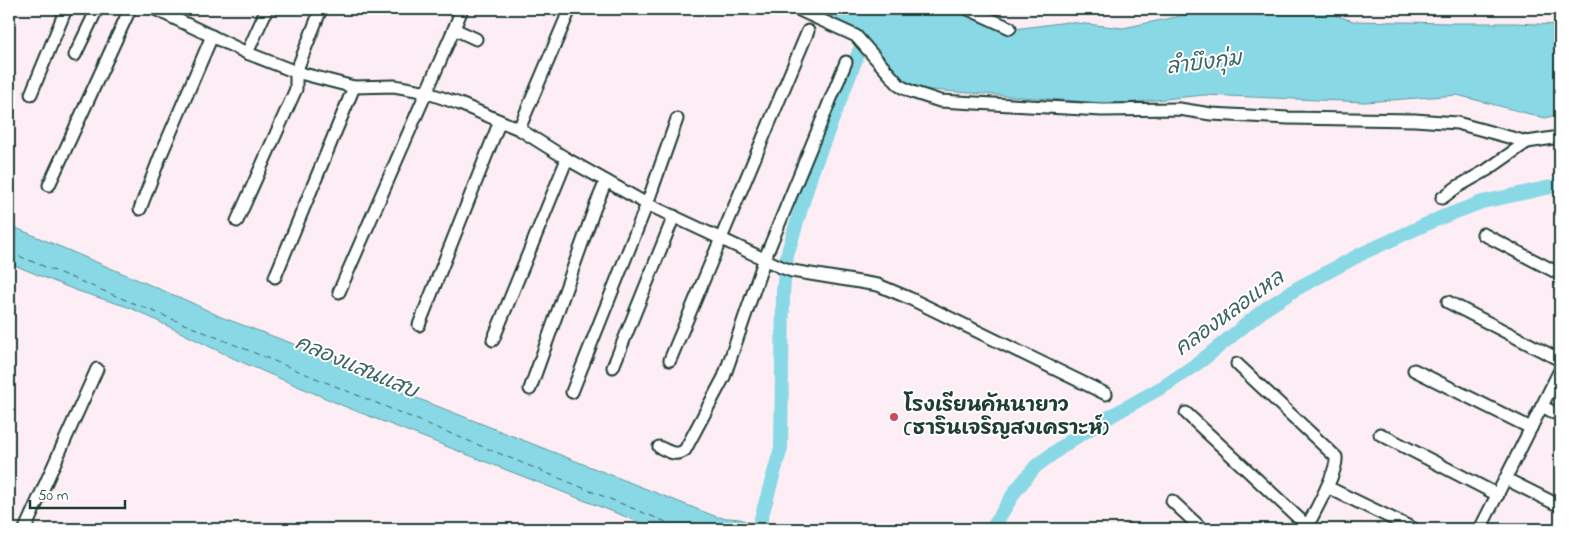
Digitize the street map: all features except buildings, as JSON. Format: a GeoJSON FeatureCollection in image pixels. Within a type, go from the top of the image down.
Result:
{"type":"FeatureCollection","features":[{"type":"Feature","properties":{"kind":"street"},"geometry":{"type":"LineString","coordinates":[[31,94],[66,9]]}},
{"type":"Feature","properties":{"kind":"street"},"geometry":{"type":"LineString","coordinates":[[75,55],[97,9]]}},
{"type":"Feature","properties":{"kind":"street"},"geometry":{"type":"LineString","coordinates":[[49,185],[130,9]]}},
{"type":"Feature","properties":{"kind":"street"},"geometry":{"type":"LineString","coordinates":[[155,9],[247,52],[296,72],[354,87],[394,86],[427,92],[460,104],[519,129],[567,159],[647,204],[786,269],[878,285],[909,298],[1106,394]]}},
{"type":"Feature","properties":{"kind":"street"},"geometry":{"type":"LineString","coordinates":[[247,52],[267,9]]}},
{"type":"Feature","properties":{"kind":"street"},"geometry":{"type":"LineString","coordinates":[[237,221],[296,88],[296,72],[321,9]]}},
{"type":"Feature","properties":{"kind":"street"},"geometry":{"type":"LineString","coordinates":[[339,292],[462,9]]}},
{"type":"Feature","properties":{"kind":"street"},"geometry":{"type":"LineString","coordinates":[[519,129],[570,9]]}},
{"type":"Feature","properties":{"kind":"street"},"geometry":{"type":"LineString","coordinates":[[797,9],[856,36],[900,86],[940,101],[1102,110],[1179,110],[1211,114],[1288,118],[1457,123],[1527,142],[1560,137]]}},
{"type":"Feature","properties":{"kind":"street"},"geometry":{"type":"LineString","coordinates":[[968,9],[1010,28]]}},
{"type":"Feature","properties":{"kind":"street"},"geometry":{"type":"LineString","coordinates":[[454,29],[476,39]]}},
{"type":"Feature","properties":{"kind":"street"},"geometry":{"type":"LineString","coordinates":[[670,360],[808,31]]}},
{"type":"Feature","properties":{"kind":"street"},"geometry":{"type":"LineString","coordinates":[[140,209],[163,149],[212,36]]}},
{"type":"Feature","properties":{"kind":"street"},"geometry":{"type":"LineString","coordinates":[[659,447],[674,454],[685,450],[724,376],[765,258],[846,62]]}},
{"type":"Feature","properties":{"kind":"street"},"geometry":{"type":"LineString","coordinates":[[275,277],[354,87]]}},
{"type":"Feature","properties":{"kind":"street"},"geometry":{"type":"LineString","coordinates":[[572,392],[647,204],[677,119]]}},
{"type":"Feature","properties":{"kind":"street"},"geometry":{"type":"LineString","coordinates":[[419,325],[500,121]]}},
{"type":"Feature","properties":{"kind":"street"},"geometry":{"type":"LineString","coordinates":[[1442,198],[1527,142]]}},
{"type":"Feature","properties":{"kind":"street"},"geometry":{"type":"LineString","coordinates":[[493,340],[567,159]]}},
{"type":"Feature","properties":{"kind":"street"},"geometry":{"type":"LineString","coordinates":[[530,389],[594,207],[606,180]]}},
{"type":"Feature","properties":{"kind":"street"},"geometry":{"type":"LineString","coordinates":[[613,367],[674,216]]}},
{"type":"Feature","properties":{"kind":"street"},"geometry":{"type":"LineString","coordinates":[[1483,234],[1560,274]]}},
{"type":"Feature","properties":{"kind":"street"},"geometry":{"type":"LineString","coordinates":[[1448,302],[1560,360]]}},
{"type":"Feature","properties":{"kind":"street"},"geometry":{"type":"LineString","coordinates":[[1186,413],[1306,528],[1327,487],[1337,463],[1336,457],[1237,364]]}},
{"type":"Feature","properties":{"kind":"street"},"geometry":{"type":"LineString","coordinates":[[25,529],[97,369]]}},
{"type":"Feature","properties":{"kind":"street"},"geometry":{"type":"LineString","coordinates":[[1414,370],[1531,428]]}},
{"type":"Feature","properties":{"kind":"street"},"geometry":{"type":"LineString","coordinates":[[1480,529],[1560,370]]}},
{"type":"Feature","properties":{"kind":"street"},"geometry":{"type":"LineString","coordinates":[[1542,406],[1560,416]]}},
{"type":"Feature","properties":{"kind":"street"},"geometry":{"type":"LineString","coordinates":[[1380,434],[1498,495]]}},
{"type":"Feature","properties":{"kind":"street"},"geometry":{"type":"LineString","coordinates":[[1506,479],[1560,506]]}},
{"type":"Feature","properties":{"kind":"street"},"geometry":{"type":"LineString","coordinates":[[1327,487],[1414,529]]}},
{"type":"Feature","properties":{"kind":"street"},"geometry":{"type":"LineString","coordinates":[[1172,501],[1202,529]]}},
{"type":"Feature","properties":{"kind":"water","name":"ลำบึงกุ่ม"},"geometry":{"type":"Polygon","coordinates":[[[818,9],[963,9],[1007,30],[1068,22],[1123,28],[1205,9],[1316,9],[1353,21],[1560,25],[1560,114],[1545,118],[1457,95],[1365,102],[1204,95],[1115,104],[905,88],[847,28],[818,9]]]}},
{"type":"Feature","properties":{"kind":"water"},"geometry":{"type":"Polygon","coordinates":[[[9,225],[221,317],[380,378],[404,393],[717,517],[740,519],[765,529],[657,529],[346,407],[237,360],[131,308],[75,290],[9,263],[9,225]]]}},
{"type":"Feature","properties":{"kind":"waterway"},"geometry":{"type":"LineString","coordinates":[[758,529],[781,448],[783,292],[787,255],[812,172],[867,31]]}},
{"type":"Feature","properties":{"kind":"waterway","name":"คลองหลอแหล"},"geometry":{"type":"LineString","coordinates":[[992,529],[1016,490],[1036,466],[1070,441],[1166,385],[1201,361],[1265,309],[1296,289],[1363,253],[1440,218],[1482,202],[1560,185]]}},
{"type":"Feature","properties":{"kind":"ferry route"},"geometry":{"type":"LineString","coordinates":[[9,252],[683,529]]}},
{"type":"Feature","properties":{"kind":"place","name":"โรงเรียนคันนายาว (ธารินเจริญสงเคราะห์)"},"geometry":{"type":"Point","coordinates":[894,417]}},
{"type":"Feature","properties":{"kind":"water label","name":"คลองแสนแสบ"},"geometry":{"type":"Point","coordinates":[356,368]}}]}
